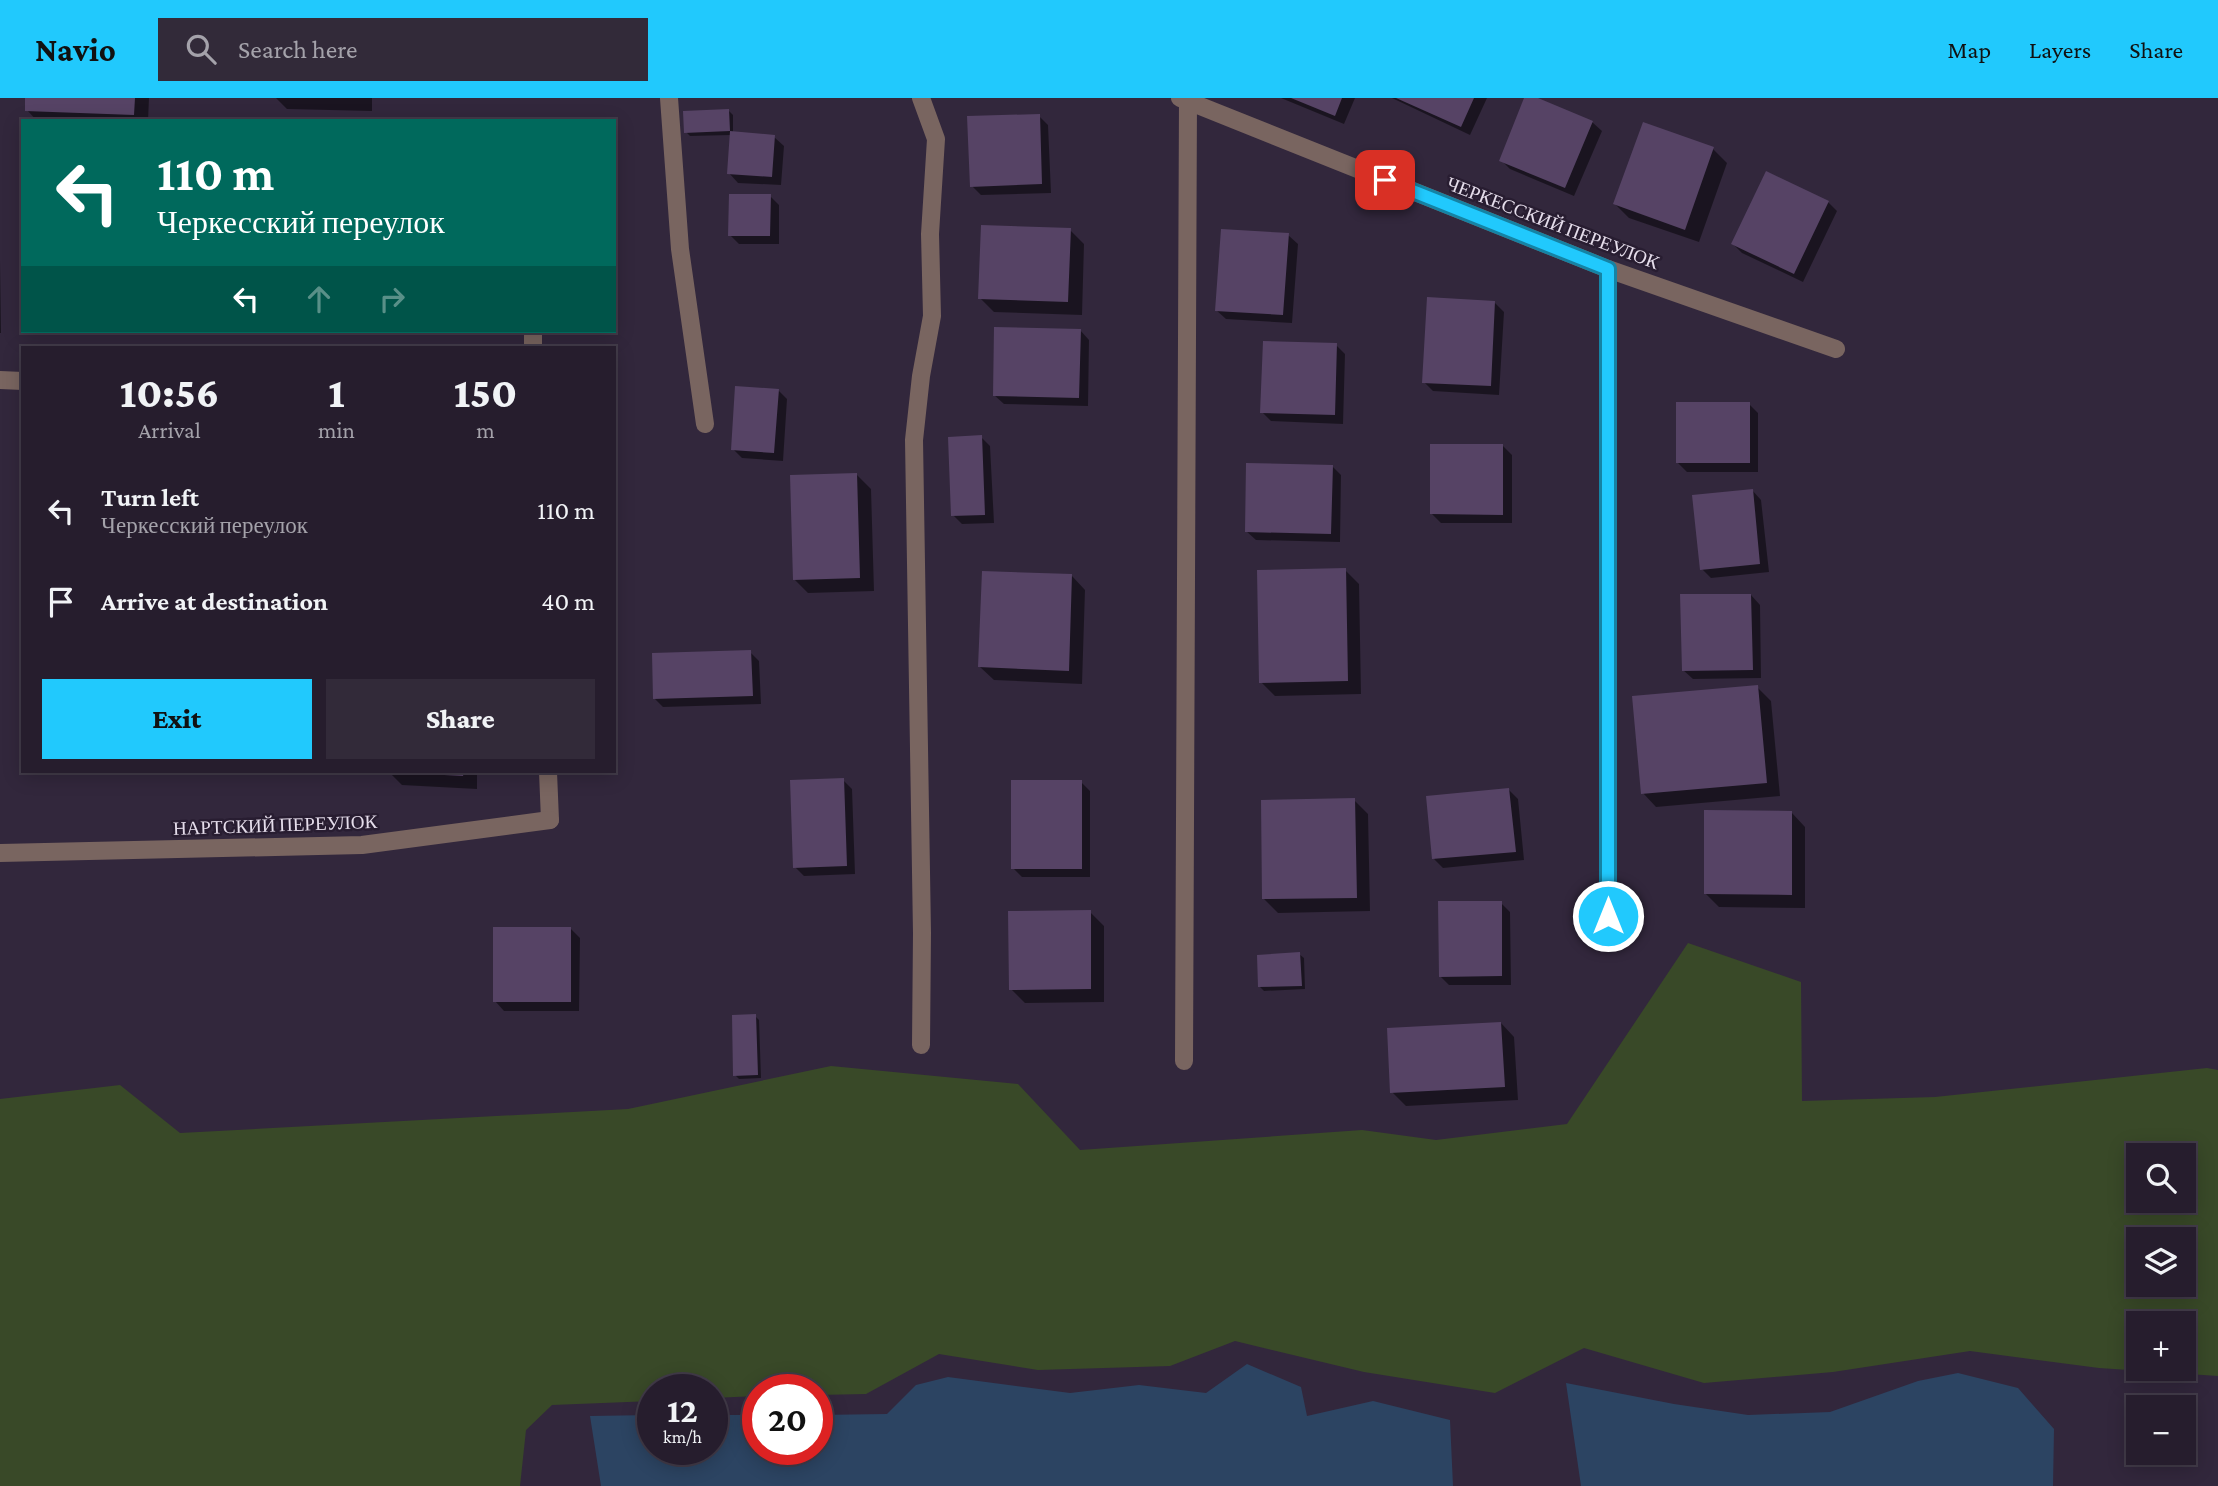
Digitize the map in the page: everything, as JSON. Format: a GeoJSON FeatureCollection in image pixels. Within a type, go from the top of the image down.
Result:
{"type":"FeatureCollection","features":[{"type":"Feature","properties":{"kind":"street"},"geometry":{"type":"LineString","coordinates":[[669,98],[680,249],[705,424]]}},
{"type":"Feature","properties":{"kind":"street"},"geometry":{"type":"LineString","coordinates":[[921,98],[936,139],[930,234],[932,316],[920,376],[914,440],[922,933],[921,1045]]}},
{"type":"Feature","properties":{"kind":"street"},"geometry":{"type":"LineString","coordinates":[[1184,1061],[1185,99]]}},
{"type":"Feature","properties":{"kind":"street","name":"ЧЕРКЕССКИЙ ПЕРЕУЛОК"},"geometry":{"type":"LineString","coordinates":[[1185,99],[1608,269],[1836,349]]}},
{"type":"Feature","properties":{"kind":"street"},"geometry":{"type":"LineString","coordinates":[[1608,269],[1608,916]]}},
{"type":"Feature","properties":{"kind":"street"},"geometry":{"type":"LineString","coordinates":[[0,380],[21,381]]}},
{"type":"Feature","properties":{"kind":"street","name":"НАРТСКИЙ ПЕРЕУЛОК"},"geometry":{"type":"LineString","coordinates":[[0,853],[362,845],[550,820],[548,773]]}},
{"type":"Feature","properties":{"kind":"green space"},"geometry":{"type":"Polygon","coordinates":[[[1688,943],[1801,982],[1802,1101],[1935,1097],[2207,1068],[2218,1070],[2218,1376],[2196,1375],[2196,1311],[2126,1311],[2126,1370],[1970,1351],[1833,1372],[1704,1383],[1584,1348],[1495,1393],[1364,1372],[1235,1341],[1170,1366],[1038,1370],[939,1354],[866,1394],[833,1395],[833,1374],[742,1374],[742,1397],[728,1397],[728,1374],[637,1374],[637,1402],[552,1405],[526,1430],[520,1486],[0,1486],[0,1099],[120,1085],[180,1133],[628,1109],[831,1066],[1018,1084],[1080,1150],[1362,1130],[1436,1140],[1567,1124],[1688,943]]]}},
{"type":"Feature","properties":{"kind":"water"},"geometry":{"type":"Polygon","coordinates":[[[1247,1364],[1301,1387],[1307,1416],[1373,1401],[1450,1420],[1453,1486],[601,1486],[590,1416],[637,1415],[637,1465],[728,1465],[728,1415],[742,1415],[742,1465],[833,1465],[833,1415],[887,1414],[916,1385],[948,1377],[1070,1393],[1139,1385],[1206,1393],[1247,1364]]]}},
{"type":"Feature","properties":{"kind":"water"},"geometry":{"type":"Polygon","coordinates":[[[1958,1373],[2018,1388],[2054,1429],[2053,1486],[1581,1486],[1566,1383],[1748,1415],[1830,1412],[1918,1381],[1958,1373]]]}},
{"type":"Feature","properties":{"kind":"building"},"geometry":{"type":"Polygon","coordinates":[[[25,98],[135,98],[134,115],[25,111],[25,98]]]}},
{"type":"Feature","properties":{"kind":"building"},"geometry":{"type":"Polygon","coordinates":[[[1291,98],[1342,98],[1335,116],[1291,98]]]}},
{"type":"Feature","properties":{"kind":"building"},"geometry":{"type":"Polygon","coordinates":[[[1396,98],[1474,98],[1461,127],[1396,98]]]}},
{"type":"Feature","properties":{"kind":"building"},"geometry":{"type":"Polygon","coordinates":[[[1524,98],[1538,98],[1593,121],[1565,188],[1499,161],[1524,98]]]}},
{"type":"Feature","properties":{"kind":"building"},"geometry":{"type":"Polygon","coordinates":[[[729,109],[730,131],[684,133],[683,111],[729,109]]]}},
{"type":"Feature","properties":{"kind":"building"},"geometry":{"type":"Polygon","coordinates":[[[1040,114],[1042,184],[970,187],[967,116],[1040,114]]]}},
{"type":"Feature","properties":{"kind":"building"},"geometry":{"type":"Polygon","coordinates":[[[1643,122],[1714,147],[1685,230],[1613,204],[1643,122]]]}},
{"type":"Feature","properties":{"kind":"building"},"geometry":{"type":"Polygon","coordinates":[[[730,131],[775,135],[772,177],[727,174],[730,131]]]}},
{"type":"Feature","properties":{"kind":"building"},"geometry":{"type":"Polygon","coordinates":[[[1766,171],[1829,201],[1794,274],[1731,244],[1766,171]]]}},
{"type":"Feature","properties":{"kind":"building"},"geometry":{"type":"Polygon","coordinates":[[[729,194],[771,194],[770,236],[728,236],[729,194]]]}},
{"type":"Feature","properties":{"kind":"building"},"geometry":{"type":"Polygon","coordinates":[[[981,225],[1071,228],[1068,302],[978,299],[981,225]]]}},
{"type":"Feature","properties":{"kind":"building"},"geometry":{"type":"Polygon","coordinates":[[[1221,229],[1289,233],[1283,315],[1215,311],[1221,229]]]}},
{"type":"Feature","properties":{"kind":"building"},"geometry":{"type":"Polygon","coordinates":[[[1427,297],[1495,301],[1491,386],[1422,383],[1427,297]]]}},
{"type":"Feature","properties":{"kind":"building"},"geometry":{"type":"Polygon","coordinates":[[[994,327],[1081,329],[1079,398],[993,396],[994,327]]]}},
{"type":"Feature","properties":{"kind":"building"},"geometry":{"type":"Polygon","coordinates":[[[1263,341],[1337,343],[1335,415],[1260,413],[1263,341]]]}},
{"type":"Feature","properties":{"kind":"building"},"geometry":{"type":"Polygon","coordinates":[[[735,386],[779,389],[774,453],[731,450],[735,386]]]}},
{"type":"Feature","properties":{"kind":"building"},"geometry":{"type":"Polygon","coordinates":[[[1676,402],[1750,402],[1750,463],[1676,463],[1676,402]]]}},
{"type":"Feature","properties":{"kind":"building"},"geometry":{"type":"Polygon","coordinates":[[[982,435],[985,515],[951,516],[948,437],[982,435]]]}},
{"type":"Feature","properties":{"kind":"building"},"geometry":{"type":"Polygon","coordinates":[[[1430,444],[1503,444],[1503,515],[1430,514],[1430,444]]]}},
{"type":"Feature","properties":{"kind":"building"},"geometry":{"type":"Polygon","coordinates":[[[1246,463],[1333,465],[1331,534],[1245,532],[1246,463]]]}},
{"type":"Feature","properties":{"kind":"building"},"geometry":{"type":"Polygon","coordinates":[[[857,473],[860,578],[793,580],[790,475],[857,473]]]}},
{"type":"Feature","properties":{"kind":"building"},"geometry":{"type":"Polygon","coordinates":[[[1753,489],[1760,564],[1700,570],[1692,495],[1753,489]]]}},
{"type":"Feature","properties":{"kind":"building"},"geometry":{"type":"Polygon","coordinates":[[[1346,568],[1348,681],[1259,683],[1257,570],[1346,568]]]}},
{"type":"Feature","properties":{"kind":"building"},"geometry":{"type":"Polygon","coordinates":[[[982,571],[1072,574],[1069,671],[978,667],[982,571]]]}},
{"type":"Feature","properties":{"kind":"building"},"geometry":{"type":"Polygon","coordinates":[[[1680,594],[1751,594],[1753,670],[1682,671],[1680,594]]]}},
{"type":"Feature","properties":{"kind":"building"},"geometry":{"type":"Polygon","coordinates":[[[751,650],[753,696],[653,699],[652,653],[751,650]]]}},
{"type":"Feature","properties":{"kind":"building"},"geometry":{"type":"Polygon","coordinates":[[[1758,685],[1767,783],[1641,794],[1632,696],[1758,685]]]}},
{"type":"Feature","properties":{"kind":"building"},"geometry":{"type":"Polygon","coordinates":[[[425,773],[464,773],[463,776],[425,773]]]}},
{"type":"Feature","properties":{"kind":"building"},"geometry":{"type":"Polygon","coordinates":[[[844,778],[847,866],[793,868],[790,780],[844,778]]]}},
{"type":"Feature","properties":{"kind":"building"},"geometry":{"type":"Polygon","coordinates":[[[1011,780],[1082,780],[1082,869],[1011,869],[1011,780]]]}},
{"type":"Feature","properties":{"kind":"building"},"geometry":{"type":"Polygon","coordinates":[[[1509,788],[1516,852],[1432,859],[1426,796],[1509,788]]]}},
{"type":"Feature","properties":{"kind":"building"},"geometry":{"type":"Polygon","coordinates":[[[1355,798],[1357,898],[1262,899],[1261,800],[1355,798]]]}},
{"type":"Feature","properties":{"kind":"building"},"geometry":{"type":"Polygon","coordinates":[[[1704,810],[1792,811],[1792,895],[1704,894],[1704,810]]]}},
{"type":"Feature","properties":{"kind":"building"},"geometry":{"type":"Polygon","coordinates":[[[1438,901],[1502,901],[1502,976],[1439,977],[1438,901]]]}},
{"type":"Feature","properties":{"kind":"building"},"geometry":{"type":"Polygon","coordinates":[[[1091,910],[1091,989],[1009,990],[1008,911],[1091,910]]]}},
{"type":"Feature","properties":{"kind":"building"},"geometry":{"type":"Polygon","coordinates":[[[493,927],[571,927],[571,1002],[493,1002],[493,927]]]}},
{"type":"Feature","properties":{"kind":"building"},"geometry":{"type":"Polygon","coordinates":[[[1300,952],[1302,986],[1258,987],[1257,955],[1300,952]]]}},
{"type":"Feature","properties":{"kind":"building"},"geometry":{"type":"Polygon","coordinates":[[[756,1014],[758,1075],[733,1076],[732,1015],[756,1014]]]}},
{"type":"Feature","properties":{"kind":"building"},"geometry":{"type":"Polygon","coordinates":[[[1501,1022],[1505,1087],[1390,1093],[1387,1028],[1501,1022]]]}},
{"type":"Feature","properties":{"kind":"route"},"geometry":{"type":"LineString","coordinates":[[1385,180],[1608,269],[1608,916]]}}]}
